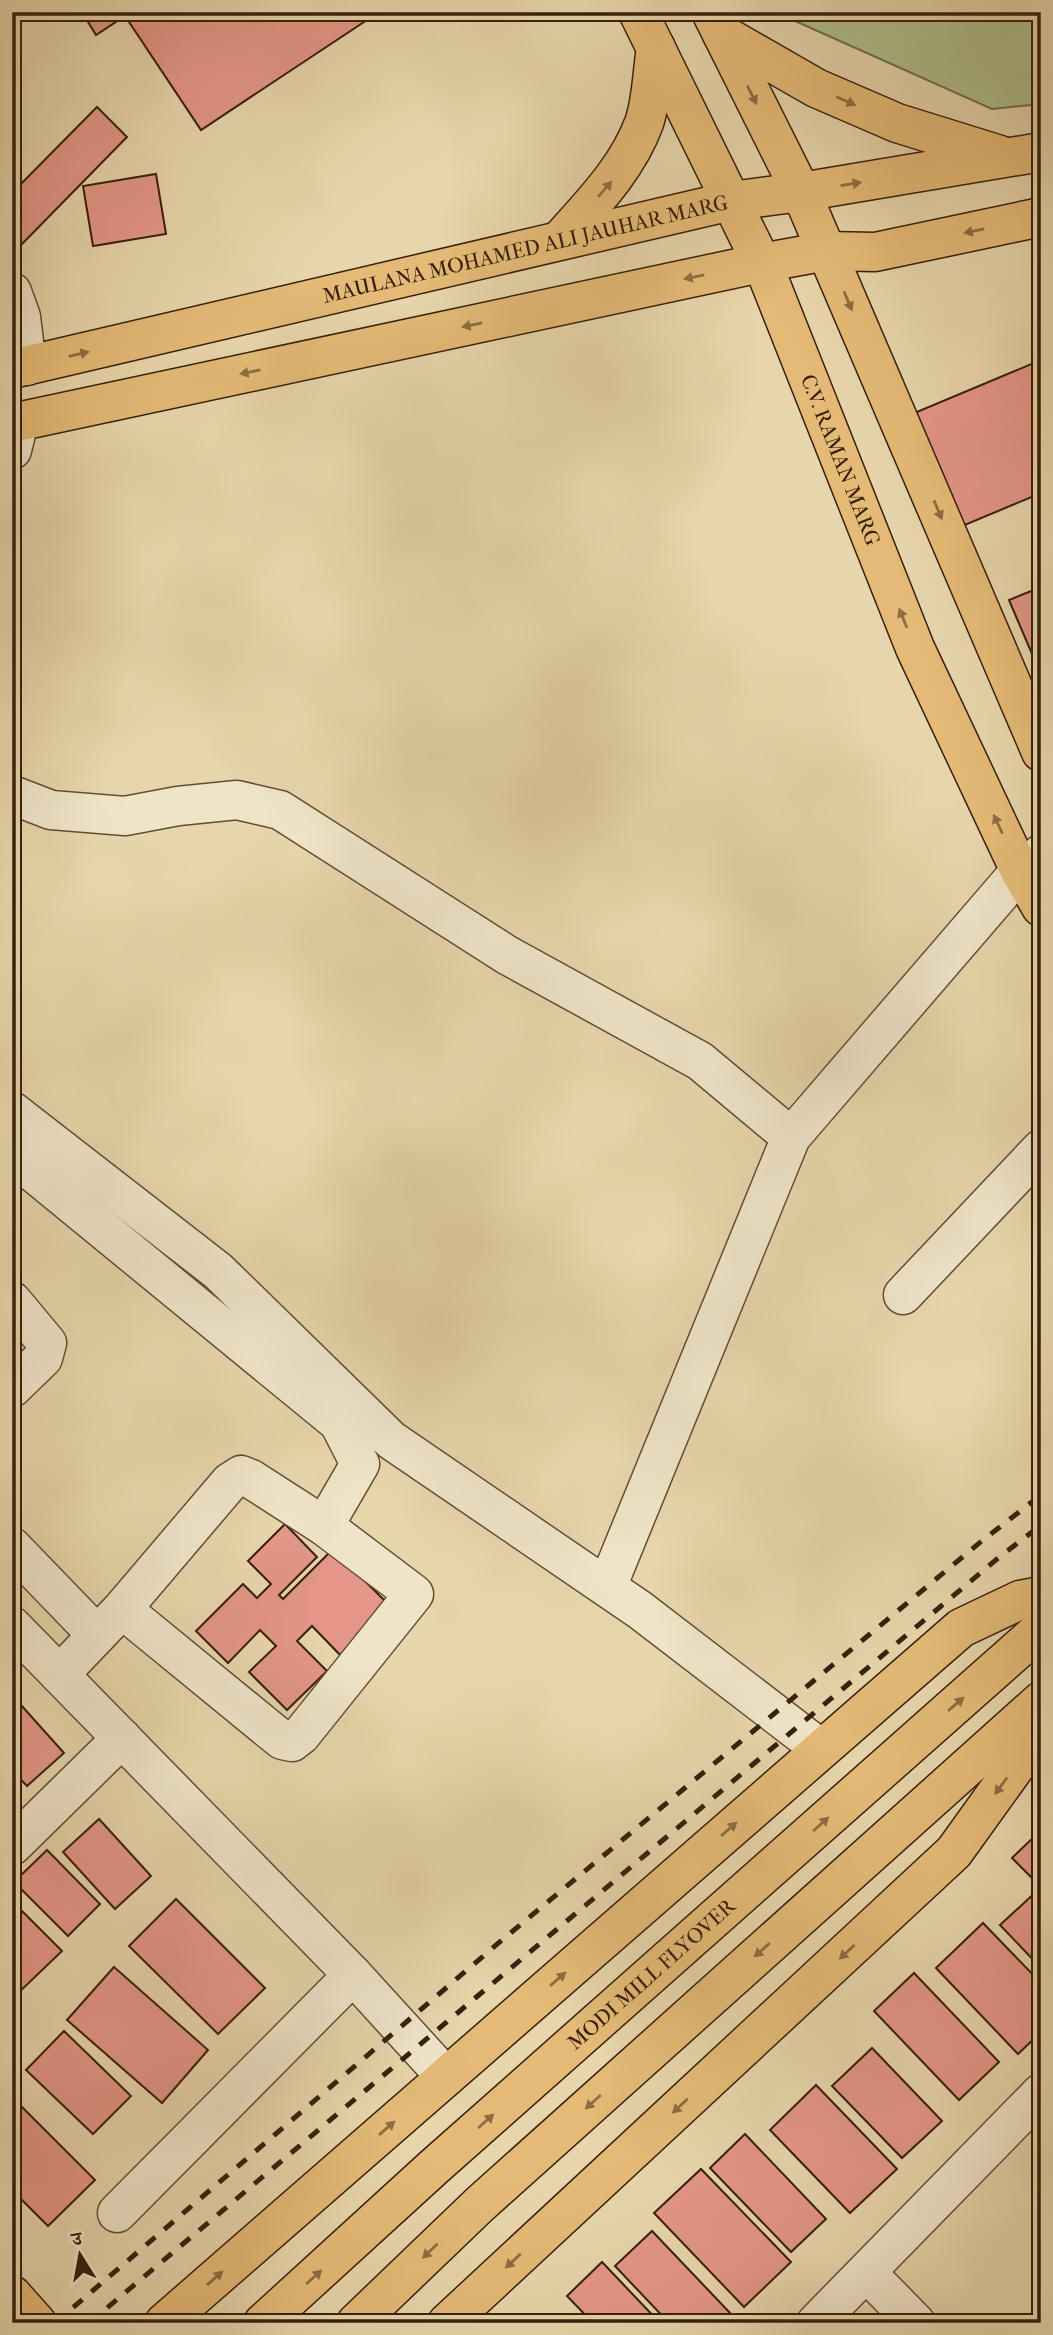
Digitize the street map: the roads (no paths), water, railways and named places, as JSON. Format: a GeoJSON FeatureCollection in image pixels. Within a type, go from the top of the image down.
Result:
{"type":"FeatureCollection","features":[{"type":"Feature","properties":{"kind":"main road","name":"C.V. RAMAN MARG"},"geometry":{"type":"LineString","coordinates":[[638,12],[761,262],[915,648],[1030,862],[1041,906]]}},
{"type":"Feature","properties":{"kind":"main road"},"geometry":{"type":"LineString","coordinates":[[716,23],[816,88],[897,123],[1025,155]]}},
{"type":"Feature","properties":{"kind":"main road"},"geometry":{"type":"LineString","coordinates":[[716,23],[801,192],[1041,752]]}},
{"type":"Feature","properties":{"kind":"main road"},"geometry":{"type":"LineString","coordinates":[[560,240],[613,179],[632,148],[645,121],[656,48]]}},
{"type":"Feature","properties":{"kind":"main road","name":"MAULANA MOHAMED ALI JAUHAR MARG"},"geometry":{"type":"LineString","coordinates":[[20,368],[731,201],[1025,155]]}},
{"type":"Feature","properties":{"kind":"main road"},"geometry":{"type":"LineString","coordinates":[[14,432],[761,262],[827,251],[875,252],[1041,217]]}},
{"type":"Feature","properties":{"kind":"main road"},"geometry":{"type":"LineString","coordinates":[[164,2323],[961,1628],[1020,1600],[1041,1597]]}},
{"type":"Feature","properties":{"kind":"main road","name":"MODI MILL FLYOVER"},"geometry":{"type":"LineString","coordinates":[[263,2323],[445,2157],[1041,1629]]}},
{"type":"Feature","properties":{"kind":"main road"},"geometry":{"type":"LineString","coordinates":[[356,2323],[480,2204],[1041,1701]]}},
{"type":"Feature","properties":{"kind":"main road"},"geometry":{"type":"LineString","coordinates":[[447,2323],[954,1852],[1041,1731]]}},
{"type":"Feature","properties":{"kind":"main road"},"geometry":{"type":"LineString","coordinates":[[12,2295],[37,2323]]}},
{"type":"Feature","properties":{"kind":"street"},"geometry":{"type":"LineString","coordinates":[[12,292],[21,317],[20,368]]}},
{"type":"Feature","properties":{"kind":"street"},"geometry":{"type":"LineString","coordinates":[[12,795],[51,810],[125,816],[178,806],[237,800],[280,810],[507,955],[700,1061],[791,1137]]}},
{"type":"Feature","properties":{"kind":"street"},"geometry":{"type":"LineString","coordinates":[[607,1587],[791,1137],[1030,862]]}},
{"type":"Feature","properties":{"kind":"street"},"geometry":{"type":"LineString","coordinates":[[12,1111],[218,1271],[391,1440],[607,1587],[821,1749]]}},
{"type":"Feature","properties":{"kind":"street"},"geometry":{"type":"LineString","coordinates":[[903,1295],[1041,1149]]}},
{"type":"Feature","properties":{"kind":"street"},"geometry":{"type":"LineString","coordinates":[[12,1155],[339,1423],[360,1464],[324,1526]]}},
{"type":"Feature","properties":{"kind":"street"},"geometry":{"type":"LineString","coordinates":[[12,1301],[47,1342],[43,1358],[12,1388]]}},
{"type":"Feature","properties":{"kind":"street"},"geometry":{"type":"LineString","coordinates":[[12,1547],[110,1622],[282,1740],[292,1742],[301,1735],[414,1594],[324,1526],[251,1479],[240,1475],[230,1482],[110,1622],[60,1674]]}},
{"type":"Feature","properties":{"kind":"street"},"geometry":{"type":"LineString","coordinates":[[12,1626],[353,1975],[446,2077]]}},
{"type":"Feature","properties":{"kind":"street"},"geometry":{"type":"LineString","coordinates":[[12,1846],[122,1738]]}},
{"type":"Feature","properties":{"kind":"street"},"geometry":{"type":"LineString","coordinates":[[117,2213],[353,1975]]}},
{"type":"Feature","properties":{"kind":"street"},"geometry":{"type":"LineString","coordinates":[[816,2323],[1041,2093]]}},
{"type":"Feature","properties":{"kind":"street"},"geometry":{"type":"LineString","coordinates":[[867,2273],[916,2323]]}},
{"type":"Feature","properties":{"kind":"railway"},"geometry":{"type":"LineString","coordinates":[[55,2323],[502,1940],[983,1540],[1041,1495]]}},
{"type":"Feature","properties":{"kind":"railway"},"geometry":{"type":"LineString","coordinates":[[89,2323],[997,1559],[1041,1525]]}}]}
